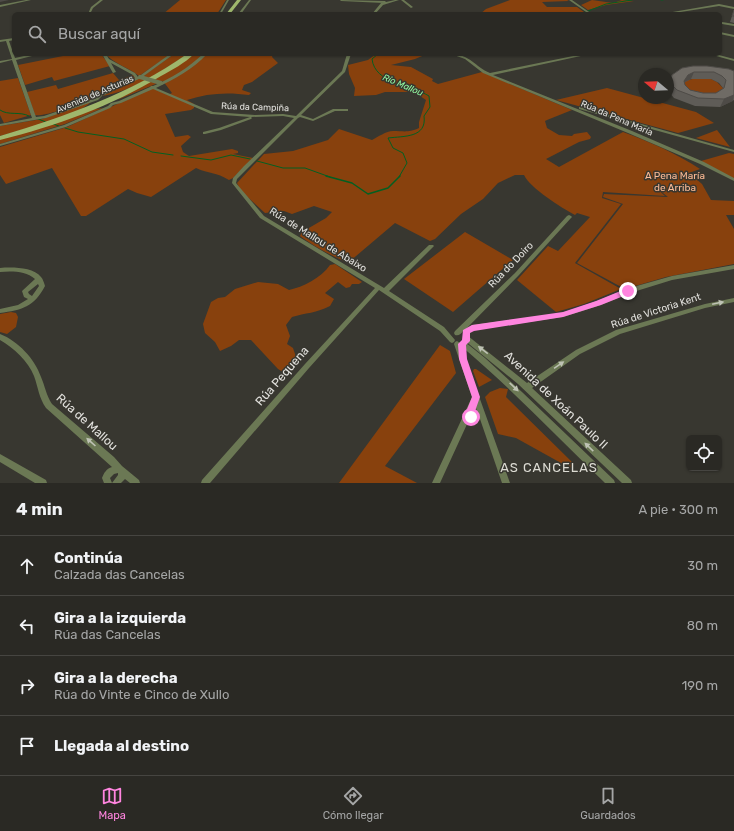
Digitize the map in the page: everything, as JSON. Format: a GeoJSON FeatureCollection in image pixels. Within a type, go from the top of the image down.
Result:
{"type":"FeatureCollection","features":[{"type":"Feature","properties":{"kind":"main road"},"geometry":{"type":"LineString","coordinates":[[230,12],[239,0]]}},
{"type":"Feature","properties":{"kind":"main road","name":"Avenida de Asturias"},"geometry":{"type":"LineString","coordinates":[[0,138],[81,111],[96,103],[112,100],[161,74],[188,56]]}},
{"type":"Feature","properties":{"kind":"street"},"geometry":{"type":"LineString","coordinates":[[0,6],[30,0]]}},
{"type":"Feature","properties":{"kind":"street"},"geometry":{"type":"LineString","coordinates":[[90,12],[92,8],[102,0]]}},
{"type":"Feature","properties":{"kind":"street"},"geometry":{"type":"LineString","coordinates":[[221,12],[228,0]]}},
{"type":"Feature","properties":{"kind":"street"},"geometry":{"type":"LineString","coordinates":[[241,12],[250,0]]}},
{"type":"Feature","properties":{"kind":"street"},"geometry":{"type":"LineString","coordinates":[[341,0],[385,2],[398,0]]}},
{"type":"Feature","properties":{"kind":"street"},"geometry":{"type":"LineString","coordinates":[[402,0],[412,7]]}},
{"type":"Feature","properties":{"kind":"street"},"geometry":{"type":"LineString","coordinates":[[570,0],[588,12]]}},
{"type":"Feature","properties":{"kind":"street"},"geometry":{"type":"LineString","coordinates":[[375,12],[385,2]]}},
{"type":"Feature","properties":{"kind":"street"},"geometry":{"type":"LineString","coordinates":[[675,12],[719,5],[734,8]]}},
{"type":"Feature","properties":{"kind":"street"},"geometry":{"type":"LineString","coordinates":[[723,23],[734,25]]}},
{"type":"Feature","properties":{"kind":"street"},"geometry":{"type":"LineString","coordinates":[[722,33],[734,36]]}},
{"type":"Feature","properties":{"kind":"street"},"geometry":{"type":"LineString","coordinates":[[0,41],[12,39]]}},
{"type":"Feature","properties":{"kind":"street"},"geometry":{"type":"LineString","coordinates":[[7,40],[12,56]]}},
{"type":"Feature","properties":{"kind":"street"},"geometry":{"type":"LineString","coordinates":[[12,56],[34,118]]}},
{"type":"Feature","properties":{"kind":"street"},"geometry":{"type":"LineString","coordinates":[[0,62],[28,56]]}},
{"type":"Feature","properties":{"kind":"street"},"geometry":{"type":"LineString","coordinates":[[105,56],[114,72]]}},
{"type":"Feature","properties":{"kind":"street"},"geometry":{"type":"LineString","coordinates":[[0,125],[45,117],[96,103],[101,95],[138,77],[169,56]]}},
{"type":"Feature","properties":{"kind":"street"},"geometry":{"type":"LineString","coordinates":[[0,145],[65,126],[97,112],[112,100],[152,87],[186,70],[203,56]]}},
{"type":"Feature","properties":{"kind":"street","name":"Rúa de Mallou de Abaixo"},"geometry":{"type":"LineString","coordinates":[[348,56],[344,71],[246,167],[235,179],[234,183],[238,190],[262,216],[382,289]]}},
{"type":"Feature","properties":{"kind":"street","name":"Rúa da Pena María"},"geometry":{"type":"LineString","coordinates":[[460,56],[466,58],[491,74],[702,163],[734,180]]}},
{"type":"Feature","properties":{"kind":"street"},"geometry":{"type":"LineString","coordinates":[[491,74],[578,56]]}},
{"type":"Feature","properties":{"kind":"street"},"geometry":{"type":"LineString","coordinates":[[719,56],[734,60]]}},
{"type":"Feature","properties":{"kind":"street"},"geometry":{"type":"LineString","coordinates":[[108,60],[138,77],[161,83],[168,93]]}},
{"type":"Feature","properties":{"kind":"street","name":"Rúa da Campiña"},"geometry":{"type":"LineString","coordinates":[[152,87],[212,113],[255,116],[282,115],[298,117]]}},
{"type":"Feature","properties":{"kind":"street"},"geometry":{"type":"LineString","coordinates":[[561,104],[734,151]]}},
{"type":"Feature","properties":{"kind":"street"},"geometry":{"type":"LineString","coordinates":[[298,117],[314,120],[334,110],[347,110]]}},
{"type":"Feature","properties":{"kind":"street"},"geometry":{"type":"LineString","coordinates":[[205,133],[255,116]]}},
{"type":"Feature","properties":{"kind":"street","name":"Rúa do Doiro"},"geometry":{"type":"LineString","coordinates":[[462,336],[569,217]]}},
{"type":"Feature","properties":{"kind":"street","name":"Rúa Pequena"},"geometry":{"type":"LineString","coordinates":[[205,483],[307,366],[382,289],[431,246]]}},
{"type":"Feature","properties":{"kind":"street"},"geometry":{"type":"LineString","coordinates":[[382,289],[442,329],[462,336],[563,315],[628,291],[672,278],[734,267]]}},
{"type":"Feature","properties":{"kind":"street"},"geometry":{"type":"LineString","coordinates":[[0,270],[33,273],[40,279],[42,286],[32,299],[23,306],[0,311]]}},
{"type":"Feature","properties":{"kind":"street"},"geometry":{"type":"LineString","coordinates":[[32,299],[26,295],[25,291],[40,279]]}},
{"type":"Feature","properties":{"kind":"street","name":"Rúa de Victoria Kent"},"geometry":{"type":"LineString","coordinates":[[527,387],[578,352],[618,332],[698,308],[734,300]]}},
{"type":"Feature","properties":{"kind":"street"},"geometry":{"type":"LineString","coordinates":[[462,336],[463,359],[506,483]]}},
{"type":"Feature","properties":{"kind":"street","name":"Avenida de Xoán Paulo II"},"geometry":{"type":"LineString","coordinates":[[462,336],[499,363],[527,387],[628,483]]}},
{"type":"Feature","properties":{"kind":"street","name":"Avenida de Xoán Paulo II"},"geometry":{"type":"LineString","coordinates":[[462,336],[583,458],[611,483]]}},
{"type":"Feature","properties":{"kind":"street","name":"Rúa de Mallou"},"geometry":{"type":"LineString","coordinates":[[0,337],[8,342],[28,361],[36,373],[43,398],[49,406],[136,483]]}},
{"type":"Feature","properties":{"kind":"street"},"geometry":{"type":"LineString","coordinates":[[436,483],[476,397]]}},
{"type":"Feature","properties":{"kind":"street"},"geometry":{"type":"LineString","coordinates":[[467,419],[482,415]]}},
{"type":"Feature","properties":{"kind":"street"},"geometry":{"type":"LineString","coordinates":[[0,458],[43,483]]}},
{"type":"Feature","properties":{"kind":"street"},"geometry":{"type":"LineString","coordinates":[[114,469],[121,470],[121,478],[109,483],[106,478],[109,473],[114,469]]}},
{"type":"Feature","properties":{"kind":"green space"},"geometry":{"type":"Polygon","coordinates":[[[180,0],[226,0],[218,12],[165,12],[180,0]]]}},
{"type":"Feature","properties":{"kind":"green space"},"geometry":{"type":"Polygon","coordinates":[[[510,0],[567,0],[569,1],[542,2],[547,7],[577,7],[584,12],[482,12],[486,9],[510,0]]]}},
{"type":"Feature","properties":{"kind":"green space"},"geometry":{"type":"Polygon","coordinates":[[[592,0],[613,3],[622,0],[634,1],[606,5],[588,10],[581,5],[592,0]]]}},
{"type":"Feature","properties":{"kind":"green space"},"geometry":{"type":"Polygon","coordinates":[[[63,56],[102,56],[110,66],[54,81],[52,77],[25,85],[18,65],[63,56]]]}},
{"type":"Feature","properties":{"kind":"green space"},"geometry":{"type":"Polygon","coordinates":[[[108,56],[168,56],[139,76],[108,56]]]}},
{"type":"Feature","properties":{"kind":"green space"},"geometry":{"type":"Polygon","coordinates":[[[171,56],[185,56],[147,80],[125,90],[102,96],[143,76],[171,56]]]}},
{"type":"Feature","properties":{"kind":"green space"},"geometry":{"type":"Polygon","coordinates":[[[191,56],[272,56],[278,63],[252,82],[244,85],[242,90],[251,93],[249,95],[225,93],[202,96],[187,100],[194,104],[194,108],[191,110],[165,114],[175,137],[188,135],[191,137],[181,146],[183,152],[189,156],[232,149],[238,151],[238,153],[233,154],[253,158],[233,178],[229,180],[196,168],[151,197],[128,189],[86,216],[81,216],[52,168],[6,184],[0,175],[0,147],[67,127],[152,88],[168,95],[172,93],[163,81],[117,100],[191,56]]]}},
{"type":"Feature","properties":{"kind":"green space","name":"A Pena María de Arriba"},"geometry":{"type":"Polygon","coordinates":[[[373,56],[422,56],[391,65],[411,67],[433,79],[432,81],[438,84],[482,72],[572,110],[545,121],[547,128],[559,135],[572,136],[574,134],[587,132],[591,137],[590,139],[579,142],[546,159],[559,167],[623,132],[663,148],[691,163],[700,169],[689,173],[702,184],[711,200],[734,201],[734,215],[726,215],[734,229],[734,264],[666,277],[625,289],[577,263],[623,204],[603,197],[604,194],[668,197],[654,186],[665,196],[603,192],[602,198],[621,204],[575,263],[621,289],[584,304],[556,312],[517,280],[548,246],[558,251],[590,217],[577,213],[575,215],[562,208],[539,192],[524,175],[515,175],[498,183],[483,199],[461,214],[435,239],[430,241],[395,223],[349,262],[331,255],[300,236],[302,232],[326,218],[332,212],[314,206],[292,214],[284,211],[265,213],[241,191],[237,183],[264,154],[293,151],[328,140],[339,129],[372,140],[390,131],[409,131],[419,128],[419,122],[426,100],[414,92],[385,92],[376,95],[354,96],[355,88],[349,74],[348,65],[368,60],[373,56]]]}},
{"type":"Feature","properties":{"kind":"green space"},"geometry":{"type":"Polygon","coordinates":[[[113,73],[119,80],[133,75],[135,78],[101,95],[69,107],[42,115],[35,115],[27,92],[56,85],[58,89],[113,73]]]}},
{"type":"Feature","properties":{"kind":"green space"},"geometry":{"type":"Polygon","coordinates":[[[18,78],[31,115],[4,123],[0,115],[0,81],[18,78]]]}},
{"type":"Feature","properties":{"kind":"green space"},"geometry":{"type":"Polygon","coordinates":[[[698,78],[711,79],[717,82],[723,88],[723,92],[693,100],[682,81],[698,78]]]}},
{"type":"Feature","properties":{"kind":"green space"},"geometry":{"type":"Polygon","coordinates":[[[607,88],[638,96],[638,104],[666,104],[696,112],[714,123],[678,133],[556,100],[607,88]]]}},
{"type":"Feature","properties":{"kind":"green space"},"geometry":{"type":"Polygon","coordinates":[[[91,102],[83,108],[61,118],[0,136],[0,126],[42,119],[91,102]]]}},
{"type":"Feature","properties":{"kind":"green space"},"geometry":{"type":"Polygon","coordinates":[[[103,108],[65,124],[0,144],[0,139],[94,109],[103,108]]]}},
{"type":"Feature","properties":{"kind":"green space"},"geometry":{"type":"Polygon","coordinates":[[[717,130],[730,147],[696,138],[717,130]]]}},
{"type":"Feature","properties":{"kind":"green space"},"geometry":{"type":"Polygon","coordinates":[[[729,153],[734,154],[734,179],[701,161],[729,153]]]}},
{"type":"Feature","properties":{"kind":"green space"},"geometry":{"type":"Polygon","coordinates":[[[465,232],[513,260],[453,312],[404,279],[465,232]]]}},
{"type":"Feature","properties":{"kind":"green space"},"geometry":{"type":"Polygon","coordinates":[[[335,264],[362,282],[359,284],[352,284],[350,287],[346,288],[338,282],[325,293],[334,299],[330,306],[316,312],[292,317],[286,325],[290,336],[287,344],[293,348],[296,357],[291,360],[292,364],[288,370],[283,372],[278,369],[251,340],[239,340],[220,351],[215,342],[205,333],[203,324],[211,302],[218,298],[225,297],[235,289],[258,282],[278,284],[289,290],[294,289],[311,281],[322,274],[330,265],[335,264]]]}},
{"type":"Feature","properties":{"kind":"green space"},"geometry":{"type":"Polygon","coordinates":[[[11,312],[16,313],[18,317],[16,327],[7,334],[0,332],[0,314],[11,312]]]}},
{"type":"Feature","properties":{"kind":"green space"},"geometry":{"type":"Polygon","coordinates":[[[440,345],[450,351],[456,373],[385,466],[417,483],[339,483],[440,345]]]}},
{"type":"Feature","properties":{"kind":"green space"},"geometry":{"type":"Polygon","coordinates":[[[474,369],[492,380],[479,387],[473,371],[474,369]]]}},
{"type":"Feature","properties":{"kind":"green space"},"geometry":{"type":"Polygon","coordinates":[[[500,388],[508,389],[506,397],[574,464],[570,468],[516,438],[498,434],[485,397],[490,392],[500,388]]]}},
{"type":"Feature","properties":{"kind":"building"},"geometry":{"type":"Polygon","coordinates":[[[693,66],[729,69],[734,71],[734,95],[724,99],[698,98],[677,90],[674,87],[674,74],[682,68],[693,66]],[[694,72],[688,75],[684,81],[685,85],[690,90],[703,93],[716,93],[724,88],[726,80],[714,72],[694,72]]]}},
{"type":"Feature","properties":{"kind":"waterway","name":"Río Mallou"},"geometry":{"type":"LineString","coordinates":[[588,11],[606,4],[632,0]]}},
{"type":"Feature","properties":{"kind":"waterway","name":"Río Mallou"},"geometry":{"type":"LineString","coordinates":[[376,56],[372,59],[380,74],[395,83],[422,92],[429,96],[430,107],[424,116],[422,128],[418,132],[407,136],[388,138],[393,148],[403,153],[407,163],[399,177]]}},
{"type":"Feature","properties":{"kind":"waterway"},"geometry":{"type":"LineString","coordinates":[[0,110],[7,113],[29,116]]}},
{"type":"Feature","properties":{"kind":"waterway"},"geometry":{"type":"LineString","coordinates":[[38,119],[46,122]]}},
{"type":"Feature","properties":{"kind":"waterway"},"geometry":{"type":"LineString","coordinates":[[53,124],[59,126]]}},
{"type":"Feature","properties":{"kind":"waterway"},"geometry":{"type":"LineString","coordinates":[[65,128],[78,132],[124,139],[152,152],[173,155]]}},
{"type":"Feature","properties":{"kind":"waterway"},"geometry":{"type":"LineString","coordinates":[[181,156],[211,160],[231,155],[250,159]]}},
{"type":"Feature","properties":{"kind":"waterway"},"geometry":{"type":"LineString","coordinates":[[257,161],[283,168],[305,168],[330,177]]}},
{"type":"Feature","properties":{"kind":"waterway"},"geometry":{"type":"LineString","coordinates":[[326,176],[352,183],[368,194],[388,188],[399,177]]}},
{"type":"Feature","properties":{"kind":"district","name":"AS CANCELAS"},"geometry":{"type":"Point","coordinates":[549,467]}},
{"type":"Feature","properties":{"kind":"route"},"geometry":{"type":"LineString","coordinates":[[471,417],[467,419],[476,397],[462,353],[462,344],[466,341],[466,332],[472,328],[563,315],[628,291]]}}]}
